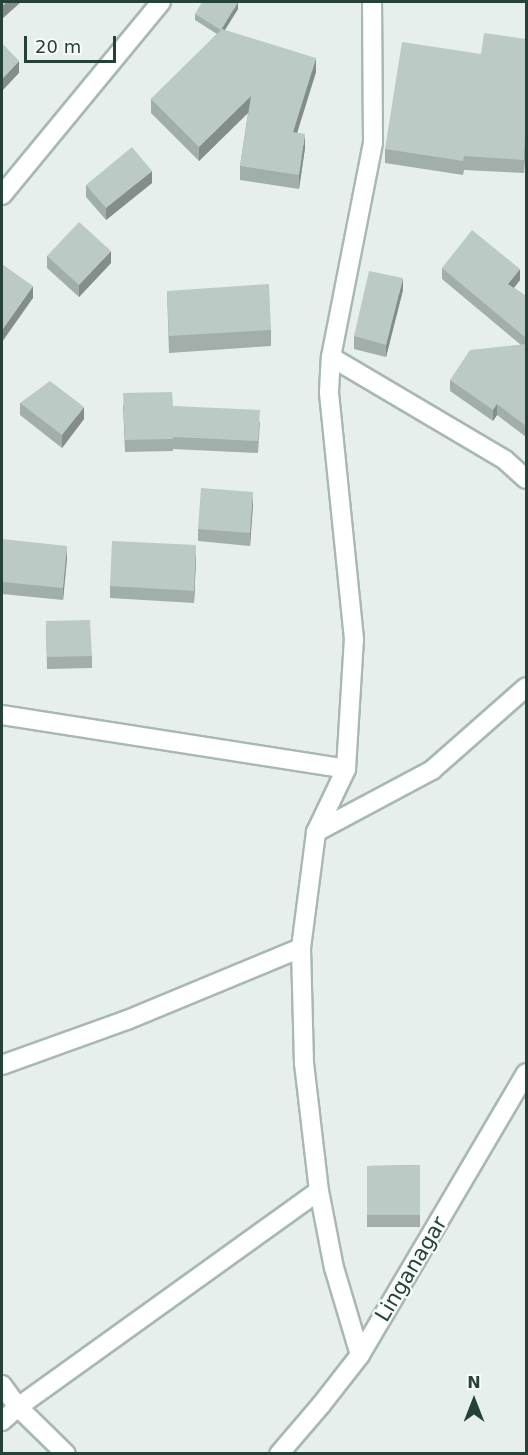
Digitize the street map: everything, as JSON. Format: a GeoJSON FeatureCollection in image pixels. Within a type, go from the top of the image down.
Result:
{"type":"FeatureCollection","features":[{"type":"Feature","properties":{"kind":"street"},"geometry":{"type":"LineString","coordinates":[[2,195],[161,2]]}},
{"type":"Feature","properties":{"kind":"street"},"geometry":{"type":"LineString","coordinates":[[360,1355],[334,1268],[319,1191],[304,1063],[301,948],[316,832],[346,769],[354,639],[329,392],[331,357],[373,142],[372,2]]}},
{"type":"Feature","properties":{"kind":"street"},"geometry":{"type":"LineString","coordinates":[[331,357],[505,460],[526,479]]}},
{"type":"Feature","properties":{"kind":"street"},"geometry":{"type":"LineString","coordinates":[[316,832],[432,770],[526,687]]}},
{"type":"Feature","properties":{"kind":"street"},"geometry":{"type":"LineString","coordinates":[[2,715],[346,769]]}},
{"type":"Feature","properties":{"kind":"street"},"geometry":{"type":"LineString","coordinates":[[2,1065],[127,1020],[301,948]]}},
{"type":"Feature","properties":{"kind":"street","name":"Linganagar"},"geometry":{"type":"LineString","coordinates":[[279,1454],[360,1355],[526,1074]]}},
{"type":"Feature","properties":{"kind":"street"},"geometry":{"type":"LineString","coordinates":[[2,1421],[18,1407],[319,1191]]}},
{"type":"Feature","properties":{"kind":"street"},"geometry":{"type":"LineString","coordinates":[[2,1385],[18,1407],[66,1454]]}},
{"type":"Feature","properties":{"kind":"building"},"geometry":{"type":"Polygon","coordinates":[[[202,2],[238,2],[221,30],[195,14],[202,2]]]}},
{"type":"Feature","properties":{"kind":"building"},"geometry":{"type":"Polygon","coordinates":[[[222,29],[316,58],[293,132],[305,134],[299,175],[240,166],[251,96],[199,147],[151,99],[222,29]]]}},
{"type":"Feature","properties":{"kind":"building"},"geometry":{"type":"Polygon","coordinates":[[[484,33],[526,39],[524,160],[464,156],[463,161],[385,149],[402,42],[481,54],[484,33]]]}},
{"type":"Feature","properties":{"kind":"building"},"geometry":{"type":"Polygon","coordinates":[[[2,43],[19,61],[2,79],[2,43]]]}},
{"type":"Feature","properties":{"kind":"building"},"geometry":{"type":"Polygon","coordinates":[[[132,147],[152,171],[106,208],[86,185],[132,147]]]}},
{"type":"Feature","properties":{"kind":"building"},"geometry":{"type":"Polygon","coordinates":[[[79,222],[111,251],[79,285],[47,256],[79,222]]]}},
{"type":"Feature","properties":{"kind":"building"},"geometry":{"type":"Polygon","coordinates":[[[472,230],[520,269],[508,284],[526,296],[526,338],[442,268],[472,230]]]}},
{"type":"Feature","properties":{"kind":"building"},"geometry":{"type":"Polygon","coordinates":[[[2,264],[33,286],[2,330],[2,264]]]}},
{"type":"Feature","properties":{"kind":"building"},"geometry":{"type":"Polygon","coordinates":[[[369,271],[403,278],[386,345],[354,336],[369,271]]]}},
{"type":"Feature","properties":{"kind":"building"},"geometry":{"type":"Polygon","coordinates":[[[269,284],[271,330],[169,336],[167,291],[269,284]]]}},
{"type":"Feature","properties":{"kind":"building"},"geometry":{"type":"Polygon","coordinates":[[[526,344],[526,426],[497,404],[493,410],[450,380],[470,350],[526,344]]]}},
{"type":"Feature","properties":{"kind":"building"},"geometry":{"type":"Polygon","coordinates":[[[50,381],[84,407],[62,435],[20,403],[50,381]]]}},
{"type":"Feature","properties":{"kind":"building"},"geometry":{"type":"Polygon","coordinates":[[[172,392],[173,406],[260,410],[258,441],[173,437],[173,439],[125,440],[123,393],[172,392]]]}},
{"type":"Feature","properties":{"kind":"building"},"geometry":{"type":"Polygon","coordinates":[[[201,488],[253,492],[250,533],[198,529],[201,488]]]}},
{"type":"Feature","properties":{"kind":"building"},"geometry":{"type":"Polygon","coordinates":[[[2,539],[67,546],[63,588],[2,582],[2,539]]]}},
{"type":"Feature","properties":{"kind":"building"},"geometry":{"type":"Polygon","coordinates":[[[112,541],[196,545],[194,591],[110,586],[112,541]]]}},
{"type":"Feature","properties":{"kind":"building"},"geometry":{"type":"Polygon","coordinates":[[[90,620],[92,656],[47,657],[46,621],[90,620]]]}},
{"type":"Feature","properties":{"kind":"building"},"geometry":{"type":"Polygon","coordinates":[[[420,1165],[420,1215],[367,1215],[367,1166],[420,1165]]]}}]}
